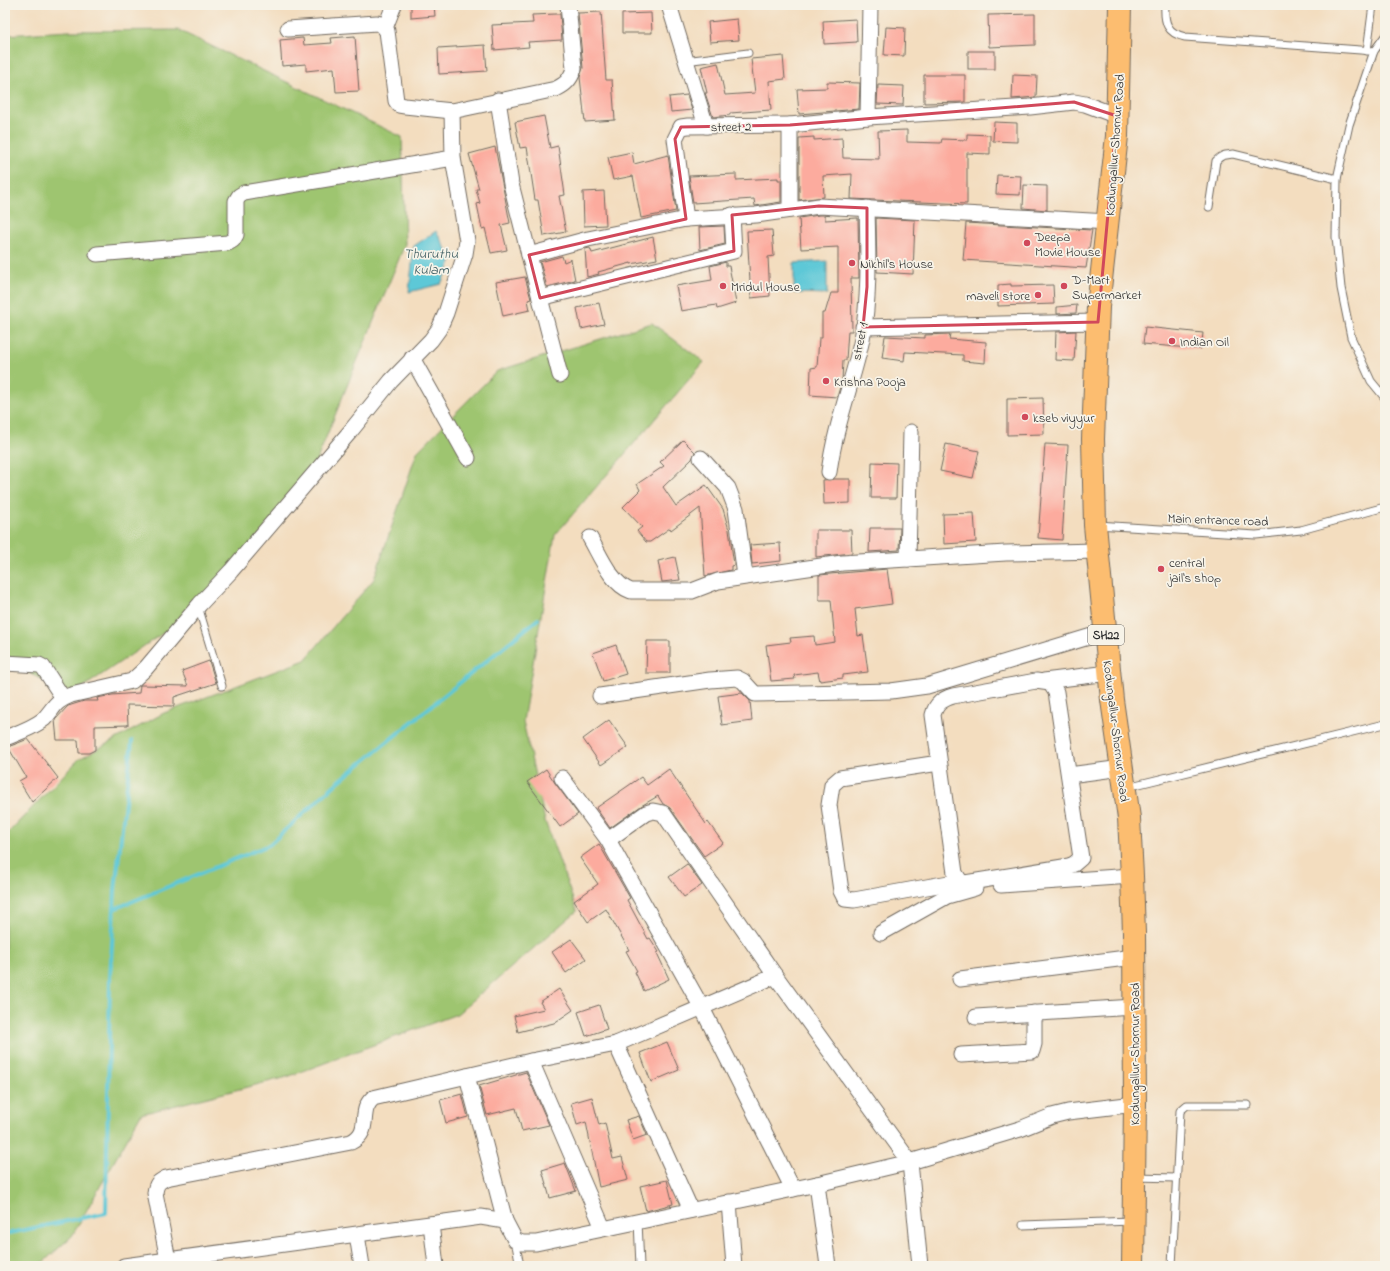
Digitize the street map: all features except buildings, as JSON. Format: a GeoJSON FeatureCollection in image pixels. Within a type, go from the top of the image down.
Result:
{"type":"FeatureCollection","features":[{"type":"Feature","properties":{"kind":"main road","name":"Kodungallur-Shornur Road"},"geometry":{"type":"LineString","coordinates":[[1120,5],[1117,116],[1109,222],[1098,322],[1093,439],[1097,551],[1105,632],[1129,818],[1132,876],[1135,1104],[1133,1266]]}},
{"type":"Feature","properties":{"kind":"street"},"geometry":{"type":"LineString","coordinates":[[394,5],[385,28],[396,101],[399,105],[452,111],[498,100],[556,89],[565,85],[571,78],[574,69],[572,5]]}},
{"type":"Feature","properties":{"kind":"street"},"geometry":{"type":"LineString","coordinates":[[668,5],[706,126]]}},
{"type":"Feature","properties":{"kind":"street"},"geometry":{"type":"LineString","coordinates":[[868,117],[870,5]]}},
{"type":"Feature","properties":{"kind":"street"},"geometry":{"type":"LineString","coordinates":[[288,29],[377,23],[385,28]]}},
{"type":"Feature","properties":{"kind":"street"},"geometry":{"type":"LineString","coordinates":[[498,100],[511,184],[560,375]]}},
{"type":"Feature","properties":{"kind":"street","name":"street 2"},"geometry":{"type":"LineString","coordinates":[[686,218],[675,139],[677,132],[681,127],[790,125],[868,117],[1030,107],[1074,102],[1085,104],[1117,116]]}},
{"type":"Feature","properties":{"kind":"street"},"geometry":{"type":"LineString","coordinates":[[5,738],[34,726],[44,718],[55,704],[63,698],[132,681],[146,668],[198,606],[231,572],[391,381],[431,340],[439,329],[465,254],[467,241],[453,158],[452,111]]}},
{"type":"Feature","properties":{"kind":"street"},"geometry":{"type":"LineString","coordinates":[[790,125],[790,210]]}},
{"type":"Feature","properties":{"kind":"street"},"geometry":{"type":"LineString","coordinates":[[97,254],[228,243],[233,240],[236,235],[236,201],[239,196],[244,193],[453,158]]}},
{"type":"Feature","properties":{"kind":"street"},"geometry":{"type":"LineString","coordinates":[[529,255],[588,239],[686,218],[756,215],[819,206],[1109,222]]}},
{"type":"Feature","properties":{"kind":"street","name":"street 1"},"geometry":{"type":"LineString","coordinates":[[829,472],[832,450],[862,338],[867,287],[867,208]]}},
{"type":"Feature","properties":{"kind":"street"},"geometry":{"type":"LineString","coordinates":[[540,298],[734,252],[732,215]]}},
{"type":"Feature","properties":{"kind":"street"},"geometry":{"type":"LineString","coordinates":[[863,327],[1098,322]]}},
{"type":"Feature","properties":{"kind":"street"},"geometry":{"type":"LineString","coordinates":[[412,358],[468,458]]}},
{"type":"Feature","properties":{"kind":"street"},"geometry":{"type":"LineString","coordinates":[[908,559],[911,432]]}},
{"type":"Feature","properties":{"kind":"street"},"geometry":{"type":"LineString","coordinates":[[701,458],[728,488],[736,509],[745,576]]}},
{"type":"Feature","properties":{"kind":"street"},"geometry":{"type":"LineString","coordinates":[[590,538],[616,580],[624,588],[631,591],[692,591],[718,581],[842,563],[1006,553],[1097,551]]}},
{"type":"Feature","properties":{"kind":"street"},"geometry":{"type":"LineString","coordinates":[[600,696],[710,680],[737,678],[743,681],[755,694],[906,689],[927,686],[1105,632]]}},
{"type":"Feature","properties":{"kind":"street"},"geometry":{"type":"LineString","coordinates":[[5,663],[39,665],[43,667],[63,698]]}},
{"type":"Feature","properties":{"kind":"street"},"geometry":{"type":"LineString","coordinates":[[960,881],[955,873],[939,763],[934,715],[935,708],[939,703],[953,696],[1044,681],[1110,673]]}},
{"type":"Feature","properties":{"kind":"street"},"geometry":{"type":"LineString","coordinates":[[939,763],[840,778],[832,785],[829,805],[841,891],[845,899],[854,900],[960,881],[965,883],[1069,866],[1079,861],[1081,854],[1056,692],[1050,683],[1044,681]]}},
{"type":"Feature","properties":{"kind":"street"},"geometry":{"type":"LineString","coordinates":[[1069,775],[1123,778]]}},
{"type":"Feature","properties":{"kind":"street"},"geometry":{"type":"LineString","coordinates":[[562,778],[608,840],[702,1008],[793,1189]]}},
{"type":"Feature","properties":{"kind":"street"},"geometry":{"type":"LineString","coordinates":[[608,840],[646,814],[653,811],[663,813],[775,976],[910,1162],[920,1266]]}},
{"type":"Feature","properties":{"kind":"street"},"geometry":{"type":"LineString","coordinates":[[881,933],[947,896],[970,889],[1132,876]]}},
{"type":"Feature","properties":{"kind":"street"},"geometry":{"type":"LineString","coordinates":[[960,979],[1134,957]]}},
{"type":"Feature","properties":{"kind":"street"},"geometry":{"type":"LineString","coordinates":[[168,1260],[155,1192],[156,1185],[159,1181],[166,1178],[351,1142],[359,1139],[364,1130],[365,1109],[368,1102],[373,1098],[531,1061],[616,1044],[775,976]]}},
{"type":"Feature","properties":{"kind":"street"},"geometry":{"type":"LineString","coordinates":[[976,1017],[1134,1007]]}},
{"type":"Feature","properties":{"kind":"street"},"geometry":{"type":"LineString","coordinates":[[960,1054],[1032,1051],[1034,1044],[1034,1013]]}},
{"type":"Feature","properties":{"kind":"street"},"geometry":{"type":"LineString","coordinates":[[616,1044],[691,1210]]}},
{"type":"Feature","properties":{"kind":"street"},"geometry":{"type":"LineString","coordinates":[[531,1061],[603,1228]]}},
{"type":"Feature","properties":{"kind":"street"},"geometry":{"type":"LineString","coordinates":[[467,1076],[504,1221],[515,1240],[522,1243],[536,1243],[817,1184],[910,1162],[1020,1129],[1052,1116],[1068,1112],[1135,1104]]}},
{"type":"Feature","properties":{"kind":"street"},"geometry":{"type":"LineString","coordinates":[[817,1184],[828,1266]]}},
{"type":"Feature","properties":{"kind":"street"},"geometry":{"type":"LineString","coordinates":[[729,1202],[734,1266]]}},
{"type":"Feature","properties":{"kind":"street"},"geometry":{"type":"LineString","coordinates":[[124,1266],[481,1217],[504,1221]]}},
{"type":"Feature","properties":{"kind":"street"},"geometry":{"type":"LineString","coordinates":[[431,1224],[436,1266]]}},
{"type":"Feature","properties":{"kind":"street"},"geometry":{"type":"LineString","coordinates":[[357,1235],[362,1266]]}},
{"type":"Feature","properties":{"kind":"lane"},"geometry":{"type":"LineString","coordinates":[[1165,5],[1166,22],[1170,30],[1176,35],[1185,38],[1371,51]]}},
{"type":"Feature","properties":{"kind":"lane"},"geometry":{"type":"LineString","coordinates":[[1373,5],[1371,51],[1349,125],[1337,179],[1336,237],[1341,288],[1351,337],[1371,381],[1385,398]]}},
{"type":"Feature","properties":{"kind":"lane"},"geometry":{"type":"LineString","coordinates":[[1371,51],[1385,36]]}},
{"type":"Feature","properties":{"kind":"lane"},"geometry":{"type":"LineString","coordinates":[[685,60],[748,53]]}},
{"type":"Feature","properties":{"kind":"lane"},"geometry":{"type":"LineString","coordinates":[[1209,207],[1216,161],[1219,156],[1233,154],[1337,179]]}},
{"type":"Feature","properties":{"kind":"lane","name":"Main entrance road"},"geometry":{"type":"LineString","coordinates":[[1095,525],[1256,535],[1301,530],[1385,507]]}},
{"type":"Feature","properties":{"kind":"lane"},"geometry":{"type":"LineString","coordinates":[[198,606],[222,686]]}},
{"type":"Feature","properties":{"kind":"lane"},"geometry":{"type":"LineString","coordinates":[[1123,778],[1385,724]]}},
{"type":"Feature","properties":{"kind":"lane"},"geometry":{"type":"LineString","coordinates":[[1172,1266],[1179,1118],[1182,1107],[1187,1105],[1248,1105]]}},
{"type":"Feature","properties":{"kind":"lane"},"geometry":{"type":"LineString","coordinates":[[1134,1177],[1176,1178]]}},
{"type":"Feature","properties":{"kind":"lane"},"geometry":{"type":"LineString","coordinates":[[638,1221],[640,1266]]}},
{"type":"Feature","properties":{"kind":"lane"},"geometry":{"type":"LineString","coordinates":[[1022,1225],[1134,1221]]}},
{"type":"Feature","properties":{"kind":"lane"},"geometry":{"type":"LineString","coordinates":[[515,1240],[520,1266]]}},
{"type":"Feature","properties":{"kind":"highlighted area"},"geometry":{"type":"Polygon","coordinates":[[[1074,102],[1117,116],[1098,322],[863,327],[867,287],[867,208],[819,206],[732,215],[734,251],[540,298],[529,255],[686,219],[675,139],[681,127],[790,125],[1074,102]]]}},
{"type":"Feature","properties":{"kind":"green space"},"geometry":{"type":"Polygon","coordinates":[[[178,30],[402,137],[405,244],[307,484],[218,596],[73,694],[5,662],[5,35],[68,31],[178,30]]]}},
{"type":"Feature","properties":{"kind":"green space"},"geometry":{"type":"Polygon","coordinates":[[[652,323],[704,362],[555,535],[523,721],[545,821],[577,911],[457,1014],[287,1077],[141,1114],[72,1236],[39,1266],[5,1266],[5,836],[79,759],[164,713],[305,660],[374,579],[417,452],[497,371],[652,323]]]}},
{"type":"Feature","properties":{"kind":"water","name":"Thuruthu Kulam"},"geometry":{"type":"Polygon","coordinates":[[[436,231],[452,260],[441,284],[409,292],[414,246],[436,231]]]}},
{"type":"Feature","properties":{"kind":"water"},"geometry":{"type":"Polygon","coordinates":[[[827,261],[827,294],[794,293],[794,263],[827,261]]]}},
{"type":"Feature","properties":{"kind":"waterway"},"geometry":{"type":"LineString","coordinates":[[114,909],[269,845],[338,782],[538,619]]}},
{"type":"Feature","properties":{"kind":"waterway"},"geometry":{"type":"LineString","coordinates":[[5,1234],[106,1213],[110,979],[115,890],[132,741]]}},
{"type":"Feature","properties":{"kind":"place","name":"Deepa Movie House"},"geometry":{"type":"Point","coordinates":[1027,243]}},
{"type":"Feature","properties":{"kind":"place","name":"Nikhil's House"},"geometry":{"type":"Point","coordinates":[852,263]}},
{"type":"Feature","properties":{"kind":"place","name":"Mridul House"},"geometry":{"type":"Point","coordinates":[723,286]}},
{"type":"Feature","properties":{"kind":"place","name":"D-Mart Supermarket"},"geometry":{"type":"Point","coordinates":[1064,286]}},
{"type":"Feature","properties":{"kind":"place","name":"maveli store"},"geometry":{"type":"Point","coordinates":[1038,295]}},
{"type":"Feature","properties":{"kind":"place","name":"Indian Oil"},"geometry":{"type":"Point","coordinates":[1172,341]}},
{"type":"Feature","properties":{"kind":"place","name":"Krishna Pooja"},"geometry":{"type":"Point","coordinates":[826,381]}},
{"type":"Feature","properties":{"kind":"place","name":"kseb viyyur"},"geometry":{"type":"Point","coordinates":[1025,417]}},
{"type":"Feature","properties":{"kind":"place","name":"central jail's shop"},"geometry":{"type":"Point","coordinates":[1161,569]}}]}
